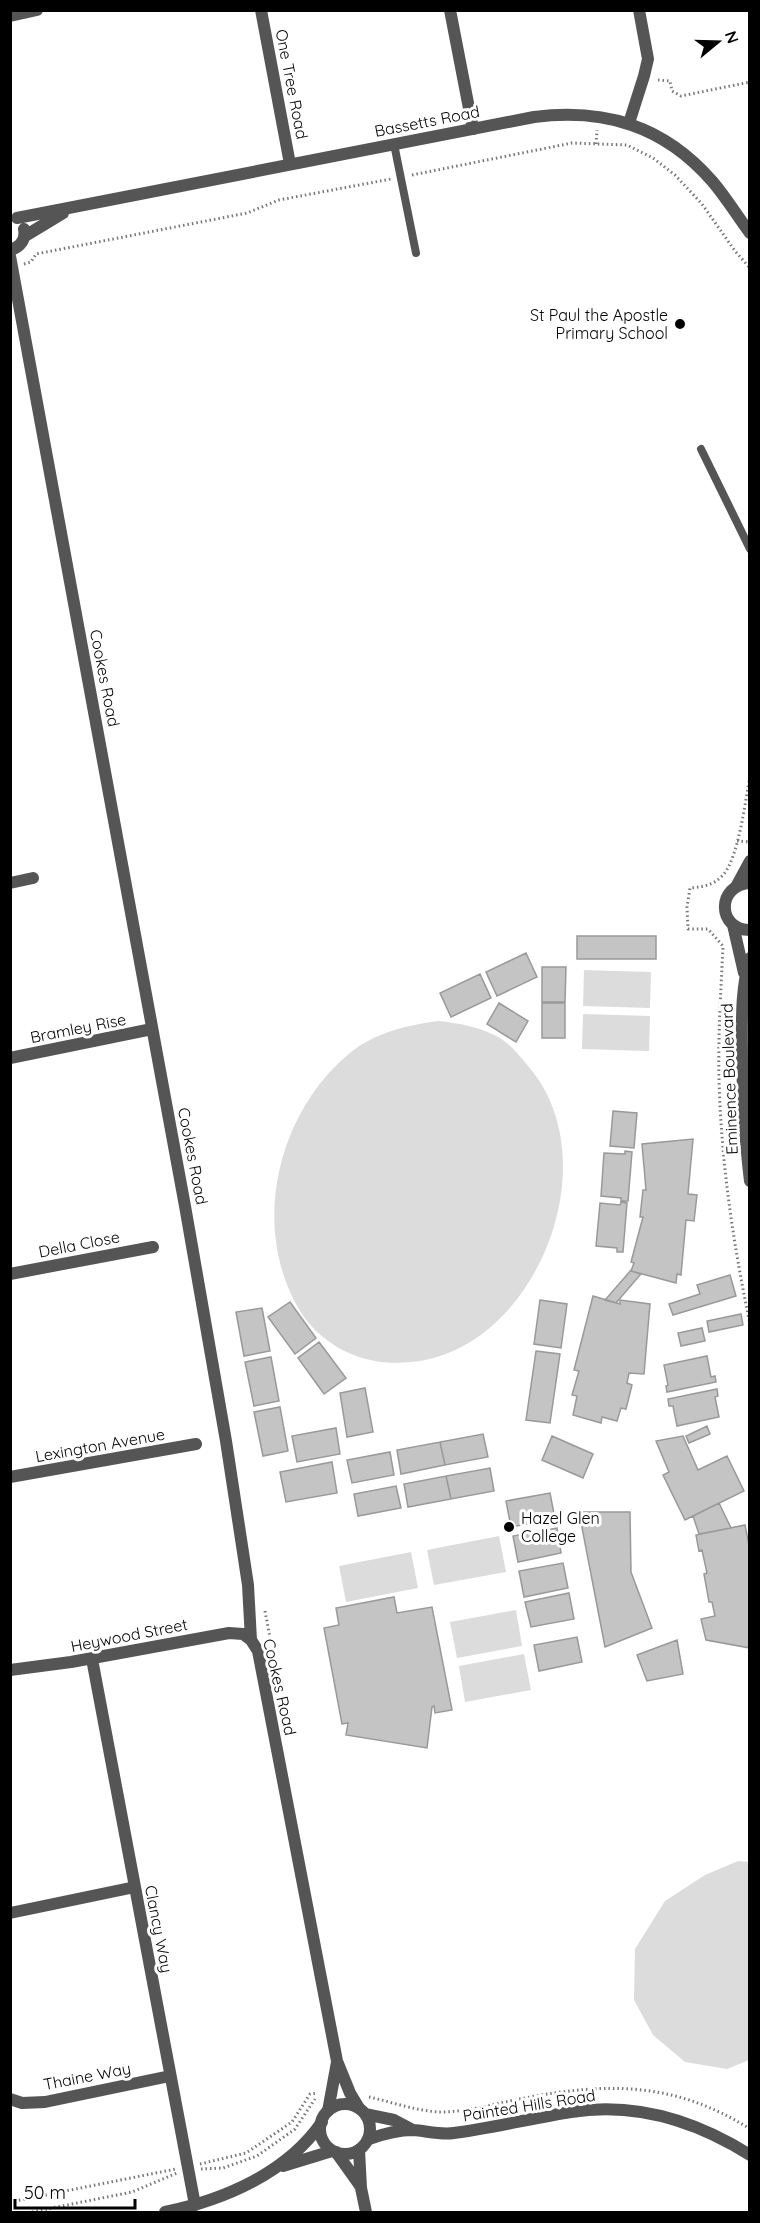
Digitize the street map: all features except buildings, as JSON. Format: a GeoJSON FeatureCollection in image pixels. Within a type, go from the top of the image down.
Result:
{"type":"FeatureCollection","features":[{"type":"Feature","properties":{"kind":"street"},"geometry":{"type":"LineString","coordinates":[[10,16],[37,10]]}},
{"type":"Feature","properties":{"kind":"street","name":"One Tree Road"},"geometry":{"type":"LineString","coordinates":[[261,10],[290,164]]}},
{"type":"Feature","properties":{"kind":"street"},"geometry":{"type":"LineString","coordinates":[[450,10],[473,129]]}},
{"type":"Feature","properties":{"kind":"street"},"geometry":{"type":"LineString","coordinates":[[629,123],[648,59],[639,10]]}},
{"type":"Feature","properties":{"kind":"street","name":"Bassetts Road"},"geometry":{"type":"LineString","coordinates":[[13,215],[69,209],[555,114],[594,115],[629,123],[665,141],[699,167],[714,182],[750,234]]}},
{"type":"Feature","properties":{"kind":"street","name":"Bassetts Road"},"geometry":{"type":"LineString","coordinates":[[10,250],[20,246],[25,236],[69,209]]}},
{"type":"Feature","properties":{"kind":"street"},"geometry":{"type":"LineString","coordinates":[[13,215],[24,226],[25,236]]}},
{"type":"Feature","properties":{"kind":"street","name":"Cookes Road"},"geometry":{"type":"LineString","coordinates":[[10,256],[226,1441],[248,1585],[251,1640],[258,1651],[337,2061],[350,2093],[362,2111]]}},
{"type":"Feature","properties":{"kind":"street"},"geometry":{"type":"LineString","coordinates":[[743,884],[750,861]]}},
{"type":"Feature","properties":{"kind":"street"},"geometry":{"type":"LineString","coordinates":[[10,883],[33,878]]}},
{"type":"Feature","properties":{"kind":"street","name":"Eminence Boulevard"},"geometry":{"type":"LineString","coordinates":[[743,884],[732,889],[725,901],[725,913],[733,925],[744,977]]}},
{"type":"Feature","properties":{"kind":"street"},"geometry":{"type":"LineString","coordinates":[[733,925],[739,929],[750,930]]}},
{"type":"Feature","properties":{"kind":"street","name":"Eminence Boulevard"},"geometry":{"type":"LineString","coordinates":[[750,958],[744,977],[742,1008],[750,1181]]}},
{"type":"Feature","properties":{"kind":"street","name":"Bramley Rise"},"geometry":{"type":"LineString","coordinates":[[10,1058],[152,1029]]}},
{"type":"Feature","properties":{"kind":"street","name":"Della Close"},"geometry":{"type":"LineString","coordinates":[[10,1274],[153,1247]]}},
{"type":"Feature","properties":{"kind":"street","name":"Lexington Avenue"},"geometry":{"type":"LineString","coordinates":[[10,1477],[196,1444]]}},
{"type":"Feature","properties":{"kind":"street","name":"Heywood Street"},"geometry":{"type":"LineString","coordinates":[[10,1670],[92,1659],[229,1633],[243,1634],[251,1640]]}},
{"type":"Feature","properties":{"kind":"street","name":"Clancy Way"},"geometry":{"type":"LineString","coordinates":[[92,1659],[195,2205]]}},
{"type":"Feature","properties":{"kind":"street"},"geometry":{"type":"LineString","coordinates":[[10,1913],[135,1887]]}},
{"type":"Feature","properties":{"kind":"street","name":"Cookes Road"},"geometry":{"type":"LineString","coordinates":[[325,2116],[326,2093],[337,2061]]}},
{"type":"Feature","properties":{"kind":"street","name":"Thaine Way"},"geometry":{"type":"LineString","coordinates":[[10,2099],[22,2103],[45,2102],[170,2076]]}},
{"type":"Feature","properties":{"kind":"street"},"geometry":{"type":"LineString","coordinates":[[165,2212],[195,2205],[231,2192],[276,2168],[334,2152],[348,2154],[360,2150],[369,2139],[370,2126],[362,2111],[346,2104],[333,2107],[312,2136],[276,2168]]}},
{"type":"Feature","properties":{"kind":"street","name":"Painted Hills Road"},"geometry":{"type":"LineString","coordinates":[[369,2139],[384,2133],[413,2130],[450,2134],[573,2111],[627,2110],[688,2123],[711,2132],[750,2155]]}},
{"type":"Feature","properties":{"kind":"street","name":"Painted Hills Road"},"geometry":{"type":"LineString","coordinates":[[362,2111],[394,2120],[413,2130]]}},
{"type":"Feature","properties":{"kind":"street"},"geometry":{"type":"LineString","coordinates":[[325,2116],[322,2138],[361,2188]]}},
{"type":"Feature","properties":{"kind":"street"},"geometry":{"type":"LineString","coordinates":[[360,2150],[361,2188],[366,2212]]}},
{"type":"Feature","properties":{"kind":"lane"},"geometry":{"type":"LineString","coordinates":[[394,144],[416,253]]}},
{"type":"Feature","properties":{"kind":"lane"},"geometry":{"type":"LineString","coordinates":[[701,449],[750,549]]}},
{"type":"Feature","properties":{"kind":"path"},"geometry":{"type":"LineString","coordinates":[[644,76],[670,81],[672,91],[681,96],[750,82]]}},
{"type":"Feature","properties":{"kind":"path"},"geometry":{"type":"LineString","coordinates":[[750,777],[734,857],[723,876],[714,883],[690,888],[687,907],[688,929],[708,928],[723,946],[719,1080],[721,1120],[729,1206],[750,1324]]}},
{"type":"Feature","properties":{"kind":"path"},"geometry":{"type":"LineString","coordinates":[[737,841],[750,842]]}},
{"type":"Feature","properties":{"kind":"path"},"geometry":{"type":"LineString","coordinates":[[744,1299],[750,1299]]}},
{"type":"Feature","properties":{"kind":"path"},"geometry":{"type":"LineString","coordinates":[[350,2093],[358,2092],[419,2110],[445,2112],[572,2090],[627,2088],[648,2090],[694,2102],[750,2129]]}},
{"type":"Feature","properties":{"kind":"shaded area"},"geometry":{"type":"Polygon","coordinates":[[[584,970],[651,972],[650,1008],[583,1006],[584,970]]]}},
{"type":"Feature","properties":{"kind":"shaded area"},"geometry":{"type":"Polygon","coordinates":[[[583,1014],[650,1016],[649,1051],[582,1049],[583,1014]]]}},
{"type":"Feature","properties":{"kind":"shaded area"},"geometry":{"type":"Polygon","coordinates":[[[438,1021],[469,1026],[493,1034],[508,1044],[528,1066],[552,1105],[562,1150],[560,1198],[548,1245],[525,1288],[494,1324],[455,1350],[411,1362],[371,1360],[347,1352],[325,1339],[310,1325],[297,1306],[285,1279],[277,1249],[274,1218],[276,1187],[283,1156],[294,1127],[309,1099],[328,1074],[359,1046],[380,1035],[438,1021]]]}},
{"type":"Feature","properties":{"kind":"shaded area"},"geometry":{"type":"Polygon","coordinates":[[[499,1536],[506,1572],[434,1585],[427,1550],[499,1536]]]}},
{"type":"Feature","properties":{"kind":"shaded area"},"geometry":{"type":"Polygon","coordinates":[[[411,1552],[418,1588],[346,1602],[339,1566],[411,1552]]]}},
{"type":"Feature","properties":{"kind":"shaded area"},"geometry":{"type":"Polygon","coordinates":[[[516,1610],[522,1646],[457,1658],[450,1622],[516,1610]]]}},
{"type":"Feature","properties":{"kind":"shaded area"},"geometry":{"type":"Polygon","coordinates":[[[524,1654],[531,1690],[465,1702],[459,1666],[524,1654]]]}},
{"type":"Feature","properties":{"kind":"shaded area"},"geometry":{"type":"Polygon","coordinates":[[[738,1861],[749,1862],[749,2060],[727,2069],[685,2062],[653,2035],[634,2000],[635,1949],[665,1901],[705,1875],[738,1861]]]}},
{"type":"Feature","properties":{"kind":"place","name":"St Paul the Apostle Primary School"},"geometry":{"type":"Point","coordinates":[680,324]}},
{"type":"Feature","properties":{"kind":"place","name":"Hazel Glen College"},"geometry":{"type":"Point","coordinates":[509,1527]}}]}
